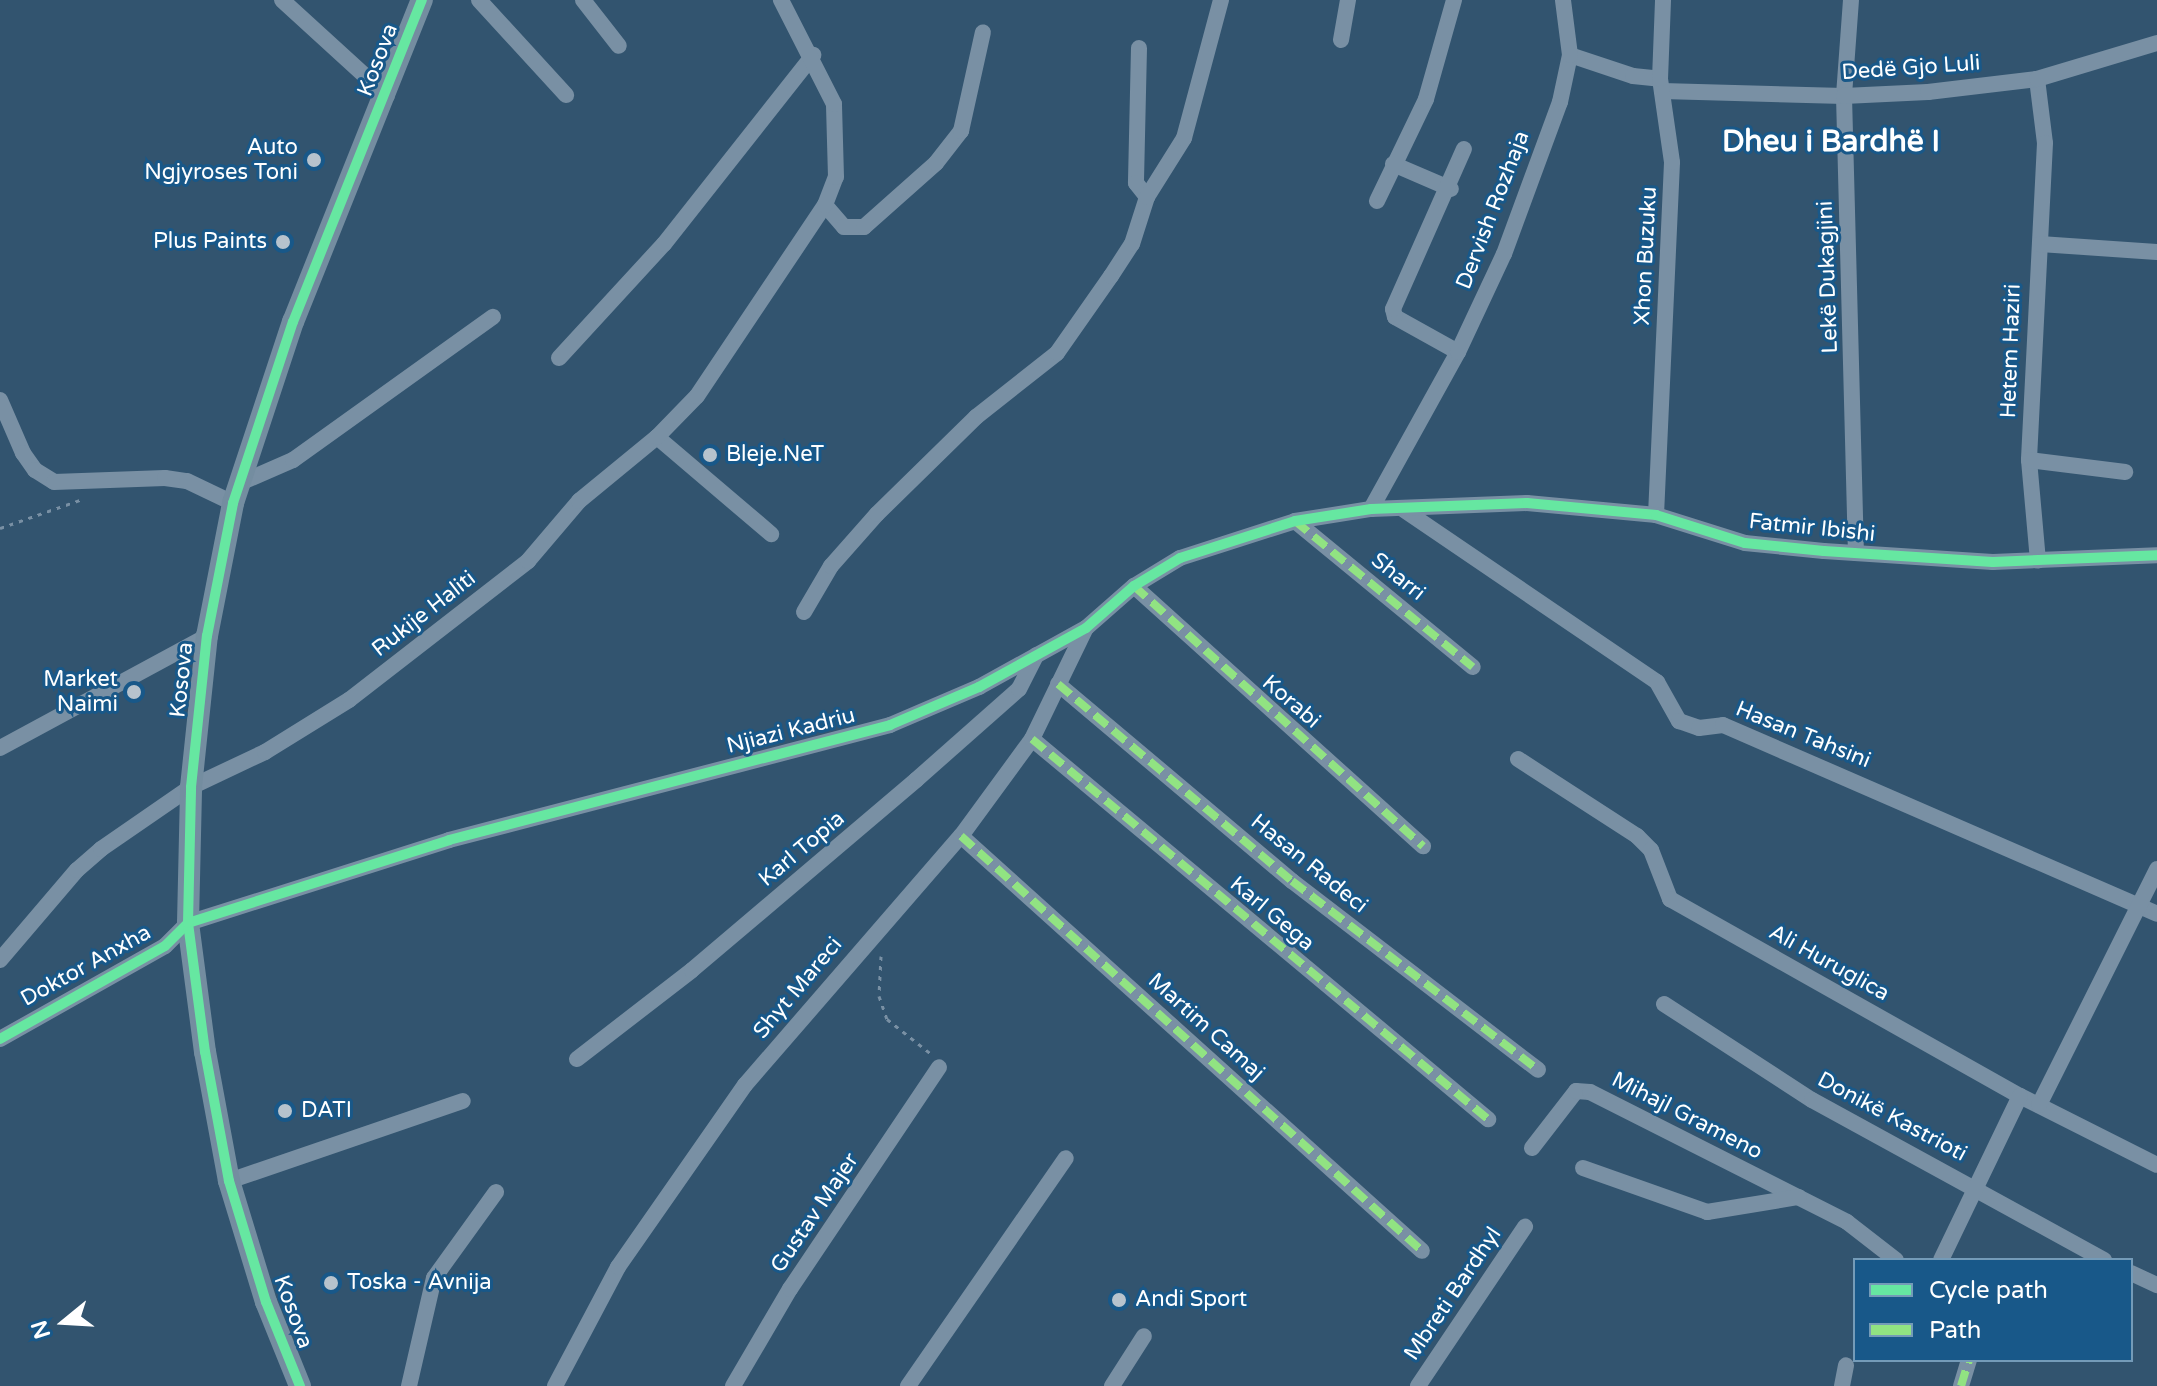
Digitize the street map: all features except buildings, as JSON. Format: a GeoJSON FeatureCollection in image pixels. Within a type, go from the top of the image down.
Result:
{"type":"FeatureCollection","features":[{"type":"Feature","properties":{"kind":"street"},"geometry":{"type":"LineString","coordinates":[[282,0],[387,96]]}},
{"type":"Feature","properties":{"kind":"street","name":"Kosova"},"geometry":{"type":"LineString","coordinates":[[300,1386],[266,1302],[229,1181],[188,923],[191,787],[207,636],[236,493],[293,322],[387,96],[422,0]]}},
{"type":"Feature","properties":{"kind":"street"},"geometry":{"type":"LineString","coordinates":[[479,0],[566,95]]}},
{"type":"Feature","properties":{"kind":"street"},"geometry":{"type":"LineString","coordinates":[[583,0],[619,46]]}},
{"type":"Feature","properties":{"kind":"street","name":"Rukije Haliti"},"geometry":{"type":"LineString","coordinates":[[0,960],[77,870],[191,787],[265,752],[349,700],[528,561],[579,501],[657,437],[697,396],[825,205],[836,177],[838,142],[834,104],[813,55],[781,0]]}},
{"type":"Feature","properties":{"kind":"street"},"geometry":{"type":"LineString","coordinates":[[804,612],[831,566],[915,473],[1057,353],[1132,244],[1147,197],[1184,138],[1221,0]]}},
{"type":"Feature","properties":{"kind":"street"},"geometry":{"type":"LineString","coordinates":[[1341,40],[1348,0]]}},
{"type":"Feature","properties":{"kind":"street"},"geometry":{"type":"LineString","coordinates":[[1377,201],[1426,99],[1454,0]]}},
{"type":"Feature","properties":{"kind":"street","name":"Dervish Rozhaja"},"geometry":{"type":"LineString","coordinates":[[1371,509],[1458,352],[1504,254],[1560,102],[1570,55],[1563,0]]}},
{"type":"Feature","properties":{"kind":"street","name":"Xhon Buzuku"},"geometry":{"type":"LineString","coordinates":[[1656,515],[1672,162],[1661,85],[1663,0]]}},
{"type":"Feature","properties":{"kind":"street","name":"Lekë Dukagjini"},"geometry":{"type":"LineString","coordinates":[[1851,0],[1844,96],[1856,553]]}},
{"type":"Feature","properties":{"kind":"street"},"geometry":{"type":"LineString","coordinates":[[825,205],[844,227],[864,227],[936,163],[961,131],[983,32]]}},
{"type":"Feature","properties":{"kind":"street","name":"Dedë Gjo Luli"},"geometry":{"type":"LineString","coordinates":[[1570,55],[1661,85],[1844,96],[2037,79],[2157,43]]}},
{"type":"Feature","properties":{"kind":"street"},"geometry":{"type":"LineString","coordinates":[[1139,48],[1136,183],[1147,197]]}},
{"type":"Feature","properties":{"kind":"street"},"geometry":{"type":"LineString","coordinates":[[559,358],[664,244],[813,55]]}},
{"type":"Feature","properties":{"kind":"street","name":"Hetem Haziri"},"geometry":{"type":"LineString","coordinates":[[2037,79],[2045,143],[2029,460],[2038,561]]}},
{"type":"Feature","properties":{"kind":"street"},"geometry":{"type":"LineString","coordinates":[[1458,352],[1395,317],[1393,309],[1451,189],[1464,149]]}},
{"type":"Feature","properties":{"kind":"street"},"geometry":{"type":"LineString","coordinates":[[1393,164],[1451,189]]}},
{"type":"Feature","properties":{"kind":"street"},"geometry":{"type":"LineString","coordinates":[[2040,244],[2157,252]]}},
{"type":"Feature","properties":{"kind":"street"},"geometry":{"type":"LineString","coordinates":[[0,400],[23,453],[35,470],[54,482],[165,478],[236,493],[293,460],[493,317]]}},
{"type":"Feature","properties":{"kind":"street"},"geometry":{"type":"LineString","coordinates":[[657,437],[771,534]]}},
{"type":"Feature","properties":{"kind":"street"},"geometry":{"type":"LineString","coordinates":[[2029,460],[2125,472]]}},
{"type":"Feature","properties":{"kind":"street","name":"Fatmir Ibishi"},"geometry":{"type":"LineString","coordinates":[[1371,509],[1527,503],[1656,515],[1745,543],[1856,553],[2038,561],[2157,555]]}},
{"type":"Feature","properties":{"kind":"street","name":"Njiazi Kadriu"},"geometry":{"type":"LineString","coordinates":[[188,923],[449,840],[890,725],[1086,628],[1134,586],[1211,545],[1295,521],[1371,509]]}},
{"type":"Feature","properties":{"kind":"street","name":"Hasan Tahsini"},"geometry":{"type":"LineString","coordinates":[[1404,510],[1657,682],[1679,721],[1737,730],[2157,914]]}},
{"type":"Feature","properties":{"kind":"street","name":"Sharri"},"geometry":{"type":"LineString","coordinates":[[1295,521],[1473,667]]}},
{"type":"Feature","properties":{"kind":"street","name":"Korabi"},"geometry":{"type":"LineString","coordinates":[[1134,586],[1423,846]]}},
{"type":"Feature","properties":{"kind":"street","name":"Shyt Mareci"},"geometry":{"type":"LineString","coordinates":[[555,1386],[643,1227],[745,1085],[961,836],[1032,739],[1086,628]]}},
{"type":"Feature","properties":{"kind":"street"},"geometry":{"type":"LineString","coordinates":[[0,748],[207,636]]}},
{"type":"Feature","properties":{"kind":"street","name":"Karl Topia"},"geometry":{"type":"LineString","coordinates":[[577,1059],[692,970],[916,780],[1019,689],[1036,655]]}},
{"type":"Feature","properties":{"kind":"street","name":"Hasan Radeci"},"geometry":{"type":"LineString","coordinates":[[1058,684],[1292,881],[1538,1070]]}},
{"type":"Feature","properties":{"kind":"street","name":"Karl Gega"},"geometry":{"type":"LineString","coordinates":[[1032,739],[1488,1119]]}},
{"type":"Feature","properties":{"kind":"street","name":"Ali Huruglica"},"geometry":{"type":"LineString","coordinates":[[1518,759],[1637,836],[1651,850],[1670,899],[2020,1096],[2157,1165]]}},
{"type":"Feature","properties":{"kind":"street","name":"Martim Camaj"},"geometry":{"type":"LineString","coordinates":[[961,836],[1422,1251]]}},
{"type":"Feature","properties":{"kind":"street"},"geometry":{"type":"LineString","coordinates":[[2039,1105],[2141,907],[2157,869]]}},
{"type":"Feature","properties":{"kind":"street","name":"Doktor Anxha"},"geometry":{"type":"LineString","coordinates":[[0,1039],[165,946],[188,923]]}},
{"type":"Feature","properties":{"kind":"street","name":"Donikë Kastrioti"},"geometry":{"type":"LineString","coordinates":[[1664,1004],[1812,1100],[1975,1186],[2046,1233],[2100,1258]]}},
{"type":"Feature","properties":{"kind":"street","name":"Gustav Majer"},"geometry":{"type":"LineString","coordinates":[[733,1386],[790,1289],[939,1067]]}},
{"type":"Feature","properties":{"kind":"street","name":"Mihajl Grameno"},"geometry":{"type":"LineString","coordinates":[[1532,1148],[1576,1091],[1590,1092],[1847,1222],[1893,1258]]}},
{"type":"Feature","properties":{"kind":"street"},"geometry":{"type":"LineString","coordinates":[[1942,1258],[2020,1096]]}},
{"type":"Feature","properties":{"kind":"street"},"geometry":{"type":"LineString","coordinates":[[229,1181],[463,1101]]}},
{"type":"Feature","properties":{"kind":"street"},"geometry":{"type":"LineString","coordinates":[[908,1386],[1066,1158]]}},
{"type":"Feature","properties":{"kind":"street"},"geometry":{"type":"LineString","coordinates":[[1583,1168],[1707,1212],[1799,1197]]}},
{"type":"Feature","properties":{"kind":"street"},"geometry":{"type":"LineString","coordinates":[[409,1386],[434,1278],[496,1192]]}},
{"type":"Feature","properties":{"kind":"street","name":"Mbreti Bardhyl"},"geometry":{"type":"LineString","coordinates":[[1418,1386],[1525,1227]]}},
{"type":"Feature","properties":{"kind":"street"},"geometry":{"type":"LineString","coordinates":[[2133,1274],[2157,1285]]}},
{"type":"Feature","properties":{"kind":"street"},"geometry":{"type":"LineString","coordinates":[[1112,1386],[1144,1336]]}},
{"type":"Feature","properties":{"kind":"street"},"geometry":{"type":"LineString","coordinates":[[1961,1386],[1968,1362]]}},
{"type":"Feature","properties":{"kind":"street"},"geometry":{"type":"LineString","coordinates":[[1842,1386],[1846,1365]]}},
{"type":"Feature","properties":{"kind":"path"},"geometry":{"type":"LineString","coordinates":[[0,528],[87,498]]}},
{"type":"Feature","properties":{"kind":"path"},"geometry":{"type":"LineString","coordinates":[[875,932],[883,945],[879,996],[887,1019],[929,1052],[939,1067]]}},
{"type":"Feature","properties":{"kind":"marked path"},"geometry":{"type":"LineString","coordinates":[[1295,521],[1473,667]]}},
{"type":"Feature","properties":{"kind":"marked path"},"geometry":{"type":"LineString","coordinates":[[1134,586],[1423,846]]}},
{"type":"Feature","properties":{"kind":"marked path"},"geometry":{"type":"LineString","coordinates":[[1058,684],[1292,881],[1538,1070]]}},
{"type":"Feature","properties":{"kind":"marked path"},"geometry":{"type":"LineString","coordinates":[[1032,739],[1488,1119]]}},
{"type":"Feature","properties":{"kind":"marked path"},"geometry":{"type":"LineString","coordinates":[[961,836],[1422,1251]]}},
{"type":"Feature","properties":{"kind":"marked path"},"geometry":{"type":"LineString","coordinates":[[1961,1386],[1968,1362]]}},
{"type":"Feature","properties":{"kind":"cycle path"},"geometry":{"type":"LineString","coordinates":[[300,1386],[266,1302],[229,1181],[205,1052],[188,923],[191,787],[207,636],[233,503],[293,322],[422,0]]}},
{"type":"Feature","properties":{"kind":"cycle path"},"geometry":{"type":"LineString","coordinates":[[0,1039],[165,946],[188,923],[449,840],[890,725],[979,687],[1086,628],[1134,586],[1180,558],[1295,521],[1371,509],[1527,503],[1656,515],[1745,543],[1824,551],[1993,562],[2157,555]]}},
{"type":"Feature","properties":{"kind":"place","name":"Auto Ngjyroses Toni"},"geometry":{"type":"Point","coordinates":[314,160]}},
{"type":"Feature","properties":{"kind":"place","name":"Plus Paints"},"geometry":{"type":"Point","coordinates":[283,242]}},
{"type":"Feature","properties":{"kind":"place","name":"Bleje.NeT"},"geometry":{"type":"Point","coordinates":[710,455]}},
{"type":"Feature","properties":{"kind":"place","name":"Market Naimi"},"geometry":{"type":"Point","coordinates":[134,692]}},
{"type":"Feature","properties":{"kind":"place","name":"DATI"},"geometry":{"type":"Point","coordinates":[285,1111]}},
{"type":"Feature","properties":{"kind":"place","name":"Toska - Avnija"},"geometry":{"type":"Point","coordinates":[331,1283]}},
{"type":"Feature","properties":{"kind":"place","name":"Andi Sport"},"geometry":{"type":"Point","coordinates":[1119,1300]}},
{"type":"Feature","properties":{"kind":"district","name":"Dheu i Bardhë I"},"geometry":{"type":"Point","coordinates":[1831,142]}}]}
